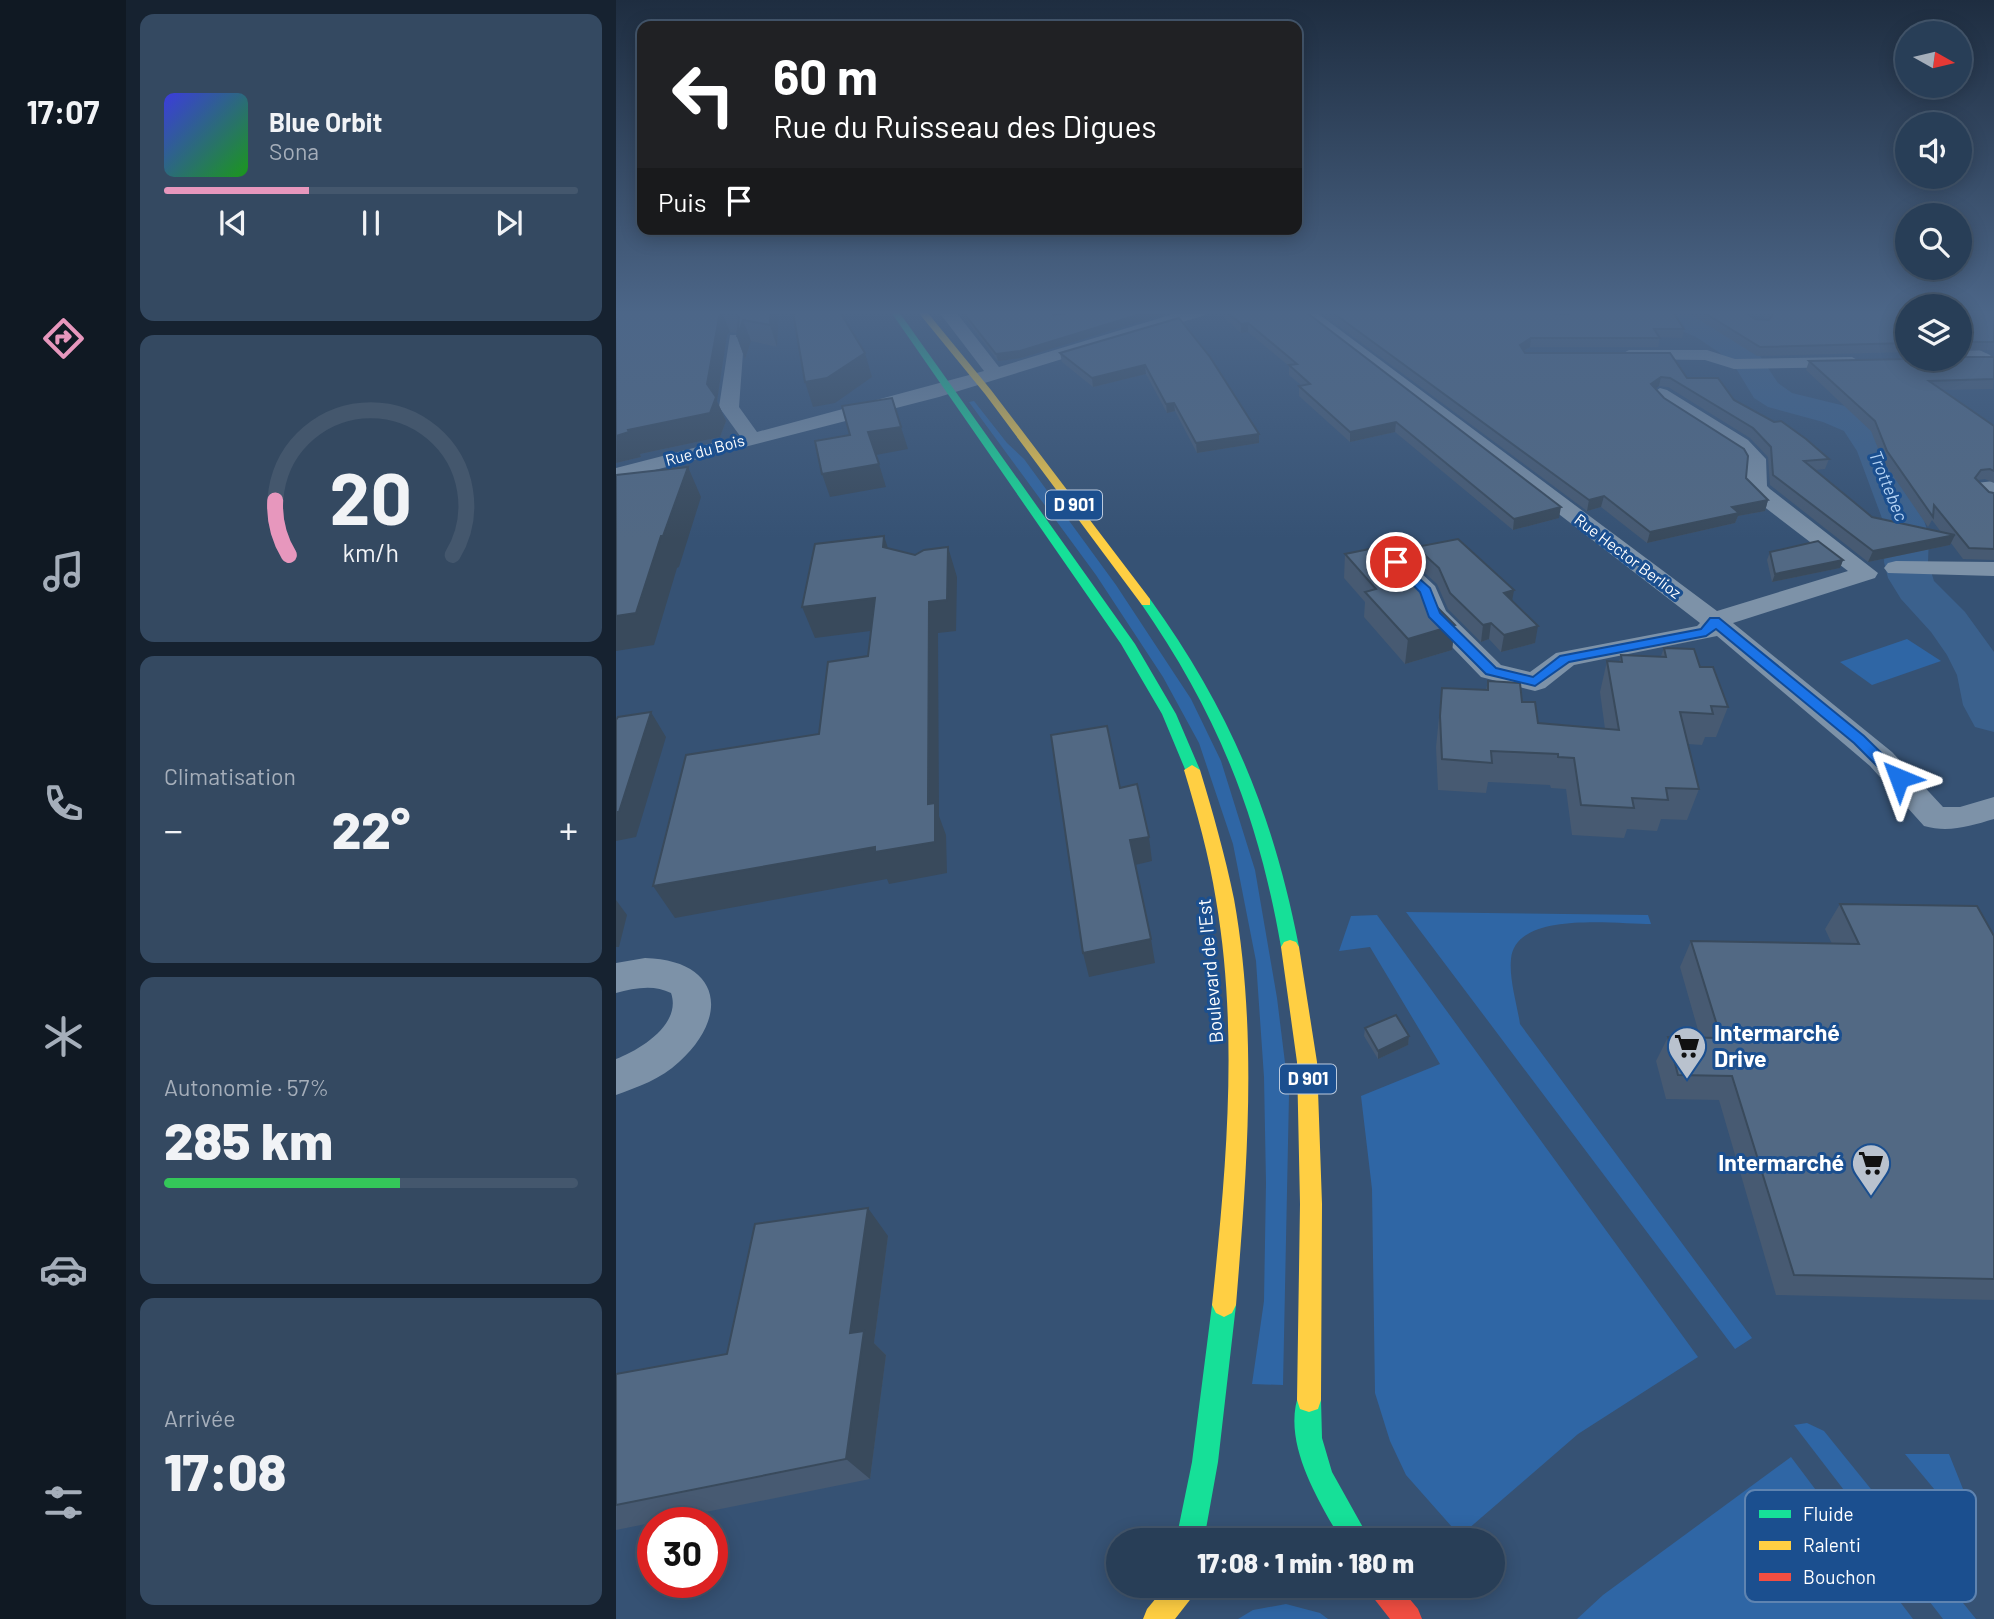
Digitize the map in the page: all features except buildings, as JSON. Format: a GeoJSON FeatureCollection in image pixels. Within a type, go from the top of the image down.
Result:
{"type":"FeatureCollection","features":[{"type":"Feature","properties":{"kind":"main road","name":"Boulevard de l'Est"},"geometry":{"type":"LineString","coordinates":[[946,388],[1118,628],[1154,686],[1180,738],[1199,790],[1228,903],[1239,1068],[1237,1159],[1210,1431],[1192,1528]]}},
{"type":"Feature","properties":{"kind":"main road","name":"D 901"},"geometry":{"type":"LineString","coordinates":[[984,388],[1169,632],[1211,705],[1250,787],[1283,902],[1307,1062],[1311,1204],[1309,1438],[1320,1477],[1349,1528]]}},
{"type":"Feature","properties":{"kind":"main road"},"geometry":{"type":"LineString","coordinates":[[1157,1619],[1172,1598]]}},
{"type":"Feature","properties":{"kind":"main road"},"geometry":{"type":"LineString","coordinates":[[1394,1598],[1408,1619]]}},
{"type":"Feature","properties":{"kind":"street"},"geometry":{"type":"LineString","coordinates":[[731,388],[729,407],[751,438]]}},
{"type":"Feature","properties":{"kind":"street","name":"Rue du Bois"},"geometry":{"type":"LineString","coordinates":[[616,474],[946,388]]}},
{"type":"Feature","properties":{"kind":"street","name":"Rue Hector Berlioz"},"geometry":{"type":"LineString","coordinates":[[1404,388],[1759,655],[1881,759],[1935,818],[1960,818],[1994,808]]}},
{"type":"Feature","properties":{"kind":"street"},"geometry":{"type":"LineString","coordinates":[[1396,562],[1426,591],[1434,614],[1491,671],[1535,682],[1565,659],[1706,632],[1715,621],[1733,613],[1866,573],[1762,494],[1756,487],[1758,466],[1749,450],[1672,405],[1660,394]]}},
{"type":"Feature","properties":{"kind":"street"},"geometry":{"type":"LineString","coordinates":[[1906,568],[1994,569]]}},
{"type":"Feature","properties":{"kind":"street"},"geometry":{"type":"LineString","coordinates":[[616,978],[648,971],[666,972],[680,978],[689,989],[692,1002],[688,1020],[676,1040],[634,1072],[616,1077]]}},
{"type":"Feature","properties":{"kind":"shaded area"},"geometry":{"type":"Polygon","coordinates":[[[974,401],[1007,443],[1024,459],[1116,585],[1191,699],[1221,761],[1255,870],[1277,998],[1289,1095],[1283,1385],[1252,1384],[1264,1301],[1264,1077],[1256,961],[1233,844],[1199,743],[1163,677],[1096,575],[969,402],[974,401]]]}},
{"type":"Feature","properties":{"kind":"shaded area"},"geometry":{"type":"Polygon","coordinates":[[[1907,639],[1941,661],[1872,685],[1840,662],[1907,639]]]}},
{"type":"Feature","properties":{"kind":"shaded area"},"geometry":{"type":"Polygon","coordinates":[[[1406,912],[1648,915],[1651,924],[1592,922],[1548,926],[1530,933],[1517,943],[1511,967],[1520,1024],[1752,1338],[1735,1349],[1406,912]]]}},
{"type":"Feature","properties":{"kind":"shaded area"},"geometry":{"type":"Polygon","coordinates":[[[1377,915],[1698,1357],[1578,1434],[1469,1528],[1453,1528],[1406,1475],[1390,1441],[1375,1393],[1372,1189],[1361,1096],[1440,1064],[1370,947],[1339,951],[1351,916],[1377,915]]]}},
{"type":"Feature","properties":{"kind":"shaded area"},"geometry":{"type":"Polygon","coordinates":[[[1807,1423],[1824,1431],[1872,1490],[1844,1490],[1794,1425],[1807,1423]]]}},
{"type":"Feature","properties":{"kind":"shaded area"},"geometry":{"type":"Polygon","coordinates":[[[1905,1454],[1949,1454],[1963,1490],[1935,1490],[1905,1454]]]}},
{"type":"Feature","properties":{"kind":"shaded area"},"geometry":{"type":"Polygon","coordinates":[[[1791,1457],[1816,1490],[1746,1490],[1791,1457]]]}},
{"type":"Feature","properties":{"kind":"shaded area"},"geometry":{"type":"Polygon","coordinates":[[[1745,1491],[1745,1602],[1900,1602],[1913,1619],[1577,1619],[1603,1595],[1745,1491]]]}},
{"type":"Feature","properties":{"kind":"shaded area"},"geometry":{"type":"Polygon","coordinates":[[[1930,1602],[1962,1602],[1976,1619],[1943,1619],[1930,1602]]]}},
{"type":"Feature","properties":{"kind":"shaded area"},"geometry":{"type":"Polygon","coordinates":[[[1286,1604],[1320,1613],[1328,1619],[1238,1619],[1253,1610],[1286,1604]]]}},
{"type":"Feature","properties":{"kind":"waterway","name":"Trottebec"},"geometry":{"type":"LineString","coordinates":[[1764,388],[1780,400],[1792,405],[1845,418],[1866,433],[1890,484],[1908,536],[1906,562],[1910,578],[1972,655],[1980,669],[1987,701],[1994,715]]}},
{"type":"Feature","properties":{"kind":"traffic: fast"},"geometry":{"type":"LineString","coordinates":[[948,388],[1128,644],[1169,714],[1192,770]]}},
{"type":"Feature","properties":{"kind":"traffic: fast"},"geometry":{"type":"LineString","coordinates":[[1146,602],[1198,681],[1239,766],[1270,855],[1290,947]]}},
{"type":"Feature","properties":{"kind":"traffic: fast"},"geometry":{"type":"LineString","coordinates":[[1192,1528],[1205,1462],[1224,1305]]}},
{"type":"Feature","properties":{"kind":"traffic: fast"},"geometry":{"type":"LineString","coordinates":[[1309,1400],[1309,1438],[1320,1477],[1349,1528]]}},
{"type":"Feature","properties":{"kind":"traffic: slow"},"geometry":{"type":"LineString","coordinates":[[984,388],[1146,602]]}},
{"type":"Feature","properties":{"kind":"traffic: slow"},"geometry":{"type":"LineString","coordinates":[[1192,770],[1212,835],[1234,967],[1238,1103],[1224,1305]]}},
{"type":"Feature","properties":{"kind":"traffic: slow"},"geometry":{"type":"LineString","coordinates":[[1290,947],[1307,1062],[1311,1204],[1309,1400]]}},
{"type":"Feature","properties":{"kind":"traffic: slow"},"geometry":{"type":"LineString","coordinates":[[1157,1619],[1174,1598]]}},
{"type":"Feature","properties":{"kind":"traffic: jam"},"geometry":{"type":"LineString","coordinates":[[1391,1598],[1408,1619]]}},
{"type":"Feature","properties":{"kind":"place","name":"Intermarché Drive"},"geometry":{"type":"Point","coordinates":[1687,1080]}},
{"type":"Feature","properties":{"kind":"place","name":"Intermarché"},"geometry":{"type":"Point","coordinates":[1871,1197]}},
{"type":"Feature","properties":{"kind":"route"},"geometry":{"type":"LineString","coordinates":[[1396,562],[1426,591],[1434,614],[1491,671],[1535,682],[1565,659],[1706,632],[1715,621],[1859,739],[1899,778]]}}]}
